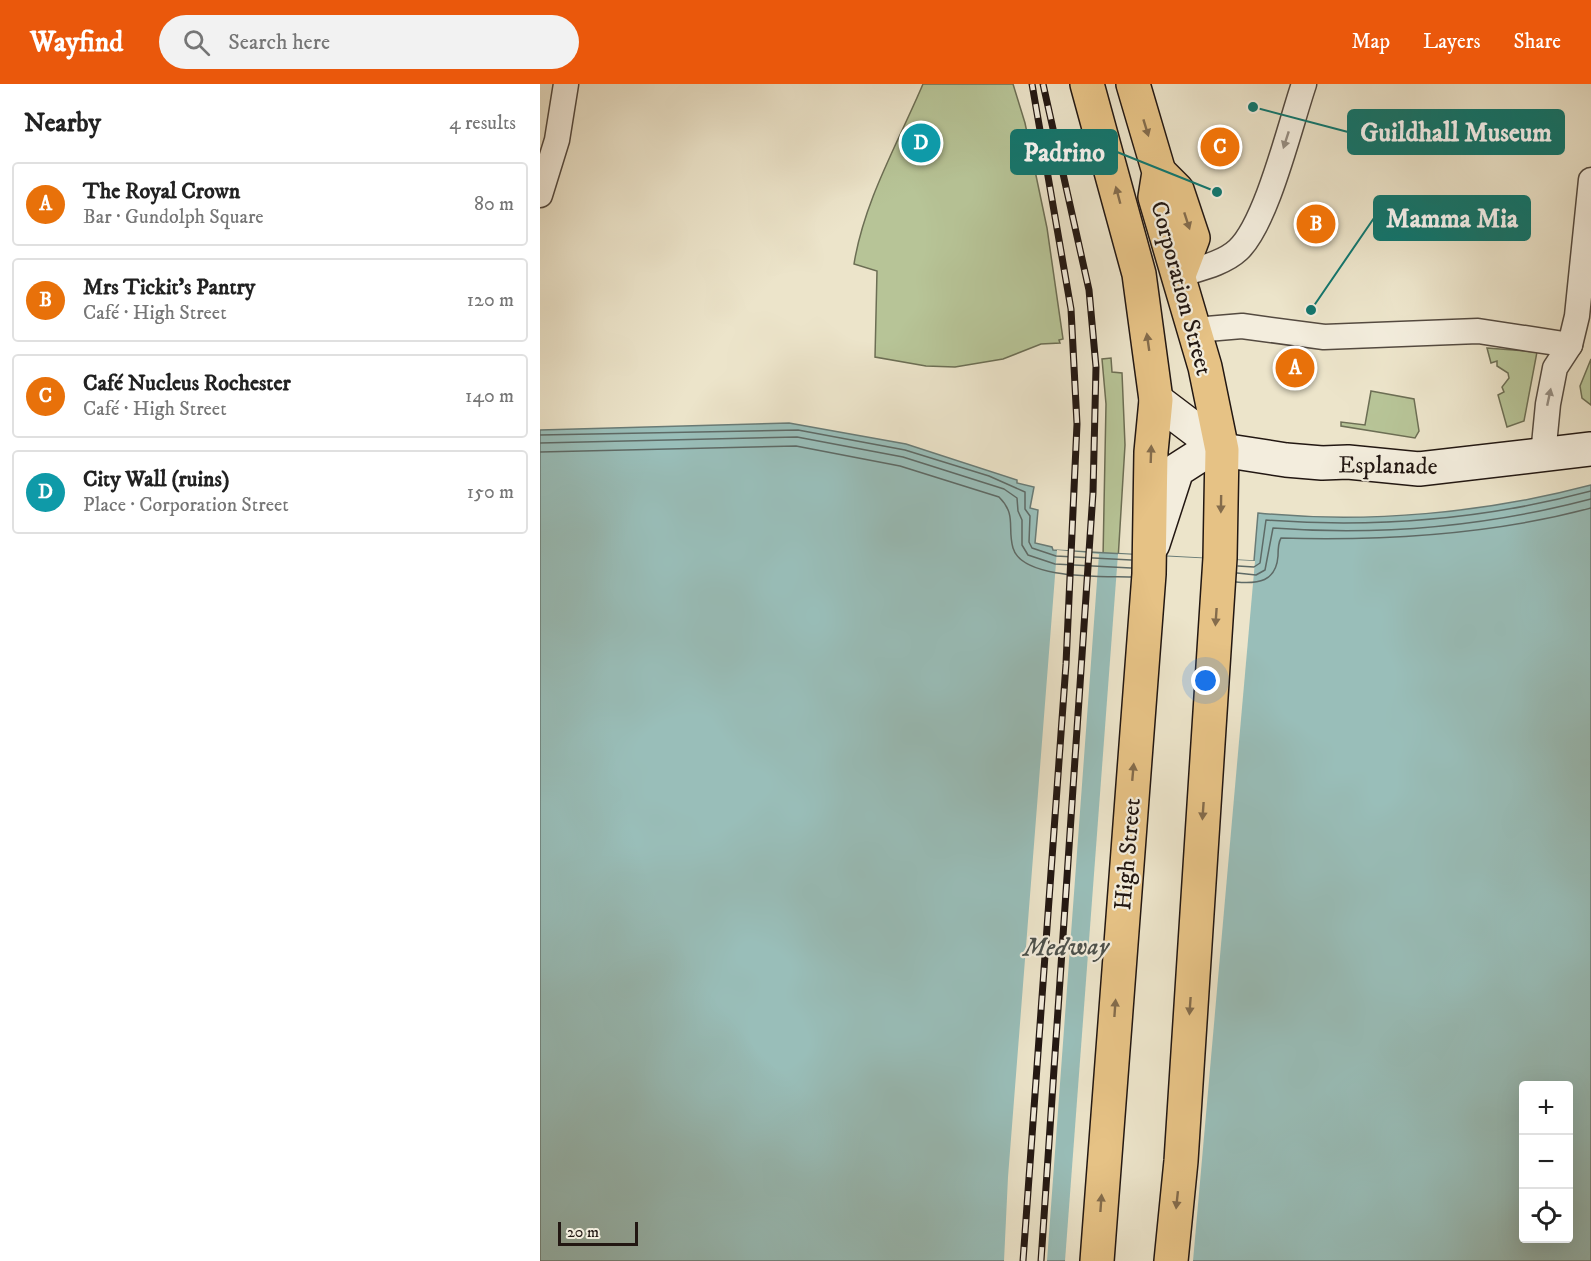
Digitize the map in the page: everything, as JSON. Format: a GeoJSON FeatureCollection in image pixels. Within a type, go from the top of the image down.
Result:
{"type":"FeatureCollection","features":[{"type":"Feature","properties":{"kind":"main road","name":"Corporation Street"},"geometry":{"type":"LineString","coordinates":[[1088,84],[1134,252],[1156,400]]}},
{"type":"Feature","properties":{"kind":"main road","name":"Corporation Street"},"geometry":{"type":"LineString","coordinates":[[1132,84],[1158,172],[1177,190],[1193,238],[1179,275],[1210,388],[1222,450],[1220,558],[1180,1161],[1171,1261]]}},
{"type":"Feature","properties":{"kind":"main road","name":"High Street"},"geometry":{"type":"LineString","coordinates":[[1097,1261],[1150,555],[1151,452],[1156,400]]}},
{"type":"Feature","properties":{"kind":"street"},"geometry":{"type":"LineString","coordinates":[[540,129],[565,84]]}},
{"type":"Feature","properties":{"kind":"street"},"geometry":{"type":"LineString","coordinates":[[540,195],[557,140],[565,84]]}},
{"type":"Feature","properties":{"kind":"street"},"geometry":{"type":"LineString","coordinates":[[1179,275],[1209,265],[1237,251],[1257,225],[1304,84]]}},
{"type":"Feature","properties":{"kind":"street"},"geometry":{"type":"LineString","coordinates":[[1543,455],[1548,404],[1555,368],[1570,345],[1577,316],[1591,180]]}},
{"type":"Feature","properties":{"kind":"street"},"geometry":{"type":"LineString","coordinates":[[1195,330],[1242,326],[1324,337],[1478,331],[1570,345]]}},
{"type":"Feature","properties":{"kind":"street","name":"Esplanade"},"geometry":{"type":"LineString","coordinates":[[1156,400],[1222,450]]}},
{"type":"Feature","properties":{"kind":"street","name":"Esplanade"},"geometry":{"type":"LineString","coordinates":[[1150,555],[1177,470],[1202,454],[1222,450],[1322,464],[1348,462],[1419,469],[1591,449]]}},
{"type":"Feature","properties":{"kind":"green space"},"geometry":{"type":"Polygon","coordinates":[[[923,84],[1013,84],[1025,123],[1047,228],[1063,339],[1059,340],[1060,343],[1041,344],[1003,359],[955,367],[926,366],[875,357],[877,271],[854,264],[865,218],[923,84]]]}},
{"type":"Feature","properties":{"kind":"green space"},"geometry":{"type":"Polygon","coordinates":[[[1487,348],[1537,352],[1524,421],[1507,427],[1498,395],[1504,392],[1502,387],[1509,378],[1508,373],[1497,366],[1497,361],[1491,363],[1487,348]]]}},
{"type":"Feature","properties":{"kind":"green space"},"geometry":{"type":"Polygon","coordinates":[[[1111,358],[1112,372],[1122,373],[1125,445],[1118,560],[1103,558],[1106,404],[1102,359],[1111,358]]]}},
{"type":"Feature","properties":{"kind":"green space"},"geometry":{"type":"Polygon","coordinates":[[[1591,359],[1591,405],[1582,398],[1580,386],[1591,359]]]}},
{"type":"Feature","properties":{"kind":"green space"},"geometry":{"type":"Polygon","coordinates":[[[1371,391],[1414,399],[1419,431],[1415,438],[1341,426],[1341,422],[1365,425],[1371,391]]]}},
{"type":"Feature","properties":{"kind":"water","name":"Medway"},"geometry":{"type":"Polygon","coordinates":[[[789,423],[906,444],[1034,487],[1030,508],[1038,510],[1035,543],[1052,547],[1053,550],[1254,561],[1258,513],[1341,517],[1426,514],[1510,503],[1591,485],[1591,1261],[540,1261],[540,430],[789,423]]]}},
{"type":"Feature","properties":{"kind":"pier"},"geometry":{"type":"Polygon","coordinates":[[[1057,550],[1099,554],[1047,1261],[1004,1261],[1008,1177],[1057,550]]]}},
{"type":"Feature","properties":{"kind":"pier"},"geometry":{"type":"Polygon","coordinates":[[[1118,554],[1255,561],[1193,1261],[1065,1261],[1118,554]]]}},
{"type":"Feature","properties":{"kind":"railway"},"geometry":{"type":"LineString","coordinates":[[1023,1261],[1066,664],[1077,424],[1071,309],[1032,84]]}},
{"type":"Feature","properties":{"kind":"railway"},"geometry":{"type":"LineString","coordinates":[[1041,1261],[1093,493],[1096,367],[1089,290],[1043,84]]}},
{"type":"Feature","properties":{"kind":"place","name":"Guildhall Museum"},"geometry":{"type":"Point","coordinates":[1253,107]}},
{"type":"Feature","properties":{"kind":"place","name":"City Wall (ruins)"},"geometry":{"type":"Point","coordinates":[921,143]}},
{"type":"Feature","properties":{"kind":"place","name":"Café Nucleus Rochester"},"geometry":{"type":"Point","coordinates":[1220,147]}},
{"type":"Feature","properties":{"kind":"place","name":"Padrino"},"geometry":{"type":"Point","coordinates":[1217,192]}},
{"type":"Feature","properties":{"kind":"place","name":"Mrs Tickit's Pantry"},"geometry":{"type":"Point","coordinates":[1316,224]}},
{"type":"Feature","properties":{"kind":"place","name":"Mamma Mia"},"geometry":{"type":"Point","coordinates":[1311,310]}},
{"type":"Feature","properties":{"kind":"place","name":"The Royal Crown"},"geometry":{"type":"Point","coordinates":[1295,368]}}]}
